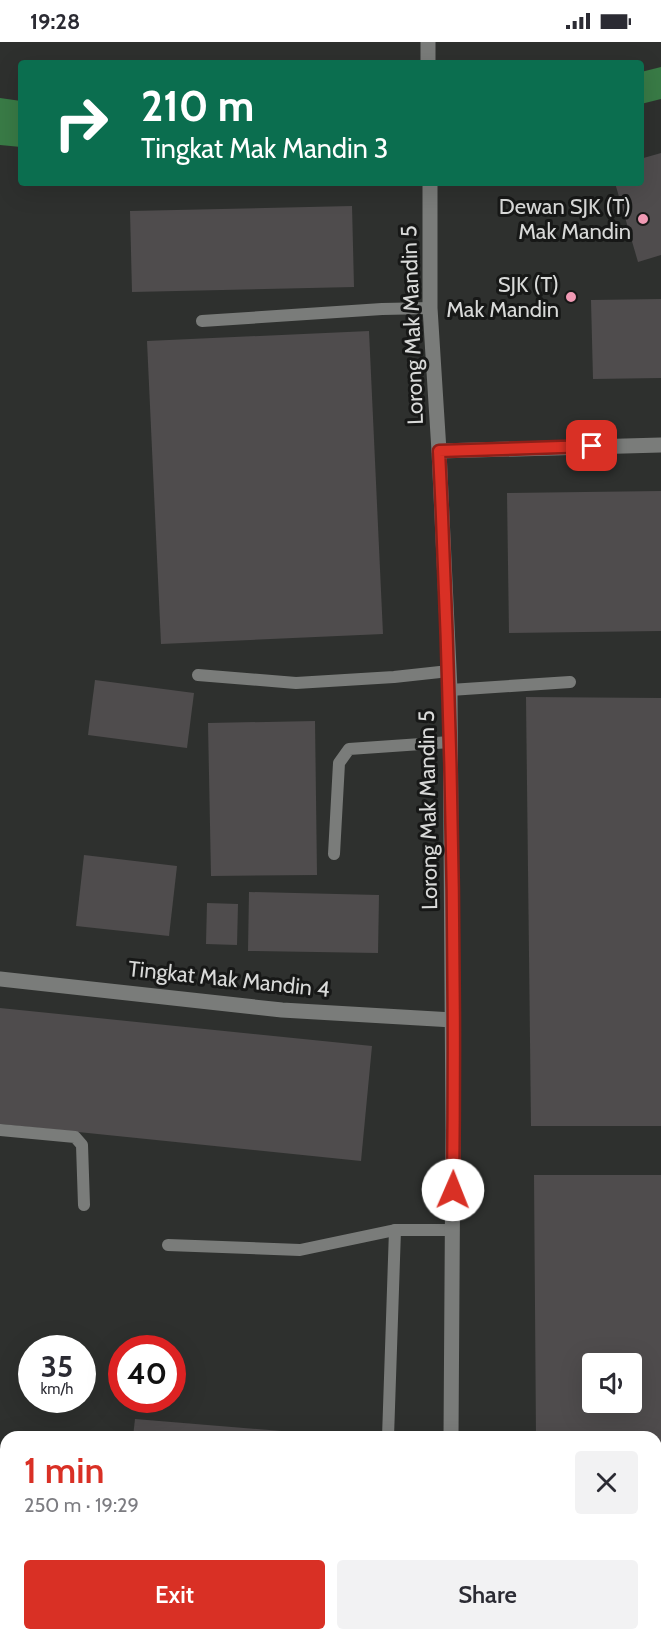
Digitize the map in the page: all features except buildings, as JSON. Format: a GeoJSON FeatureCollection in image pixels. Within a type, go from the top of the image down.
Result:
{"type":"FeatureCollection","features":[{"type":"Feature","properties":{"kind":"street"},"geometry":{"type":"LineString","coordinates":[[428,42],[428,60]]}},
{"type":"Feature","properties":{"kind":"street","name":"Lorong Mak Mandin 5"},"geometry":{"type":"LineString","coordinates":[[430,186],[430,308],[450,690],[453,1020],[451,1431]]}},
{"type":"Feature","properties":{"kind":"street"},"geometry":{"type":"LineString","coordinates":[[439,451],[661,445]]}},
{"type":"Feature","properties":{"kind":"street","name":"Tingkat Mak Mandin 4"},"geometry":{"type":"LineString","coordinates":[[0,979],[282,1010],[453,1020]]}},
{"type":"Feature","properties":{"kind":"lane"},"geometry":{"type":"LineString","coordinates":[[202,321],[430,308]]}},
{"type":"Feature","properties":{"kind":"lane"},"geometry":{"type":"LineString","coordinates":[[198,675],[296,683],[449,671]]}},
{"type":"Feature","properties":{"kind":"lane"},"geometry":{"type":"LineString","coordinates":[[450,690],[570,682]]}},
{"type":"Feature","properties":{"kind":"lane"},"geometry":{"type":"LineString","coordinates":[[334,854],[339,763],[349,749],[450,742]]}},
{"type":"Feature","properties":{"kind":"lane"},"geometry":{"type":"LineString","coordinates":[[0,1130],[75,1137],[82,1145],[84,1205]]}},
{"type":"Feature","properties":{"kind":"lane"},"geometry":{"type":"LineString","coordinates":[[168,1245],[300,1250],[395,1230],[452,1230]]}},
{"type":"Feature","properties":{"kind":"lane"},"geometry":{"type":"LineString","coordinates":[[388,1431],[395,1230]]}},
{"type":"Feature","properties":{"kind":"shaded area"},"geometry":{"type":"Polygon","coordinates":[[[661,67],[661,99],[644,103],[644,71],[661,67]]]}},
{"type":"Feature","properties":{"kind":"shaded area"},"geometry":{"type":"Polygon","coordinates":[[[0,98],[18,101],[18,147],[0,145],[0,98]]]}},
{"type":"Feature","properties":{"kind":"place","name":"Dewan SJK (T) Mak Mandin"},"geometry":{"type":"Point","coordinates":[643,219]}},
{"type":"Feature","properties":{"kind":"place","name":"SJK (T) Mak Mandin"},"geometry":{"type":"Point","coordinates":[571,297]}},
{"type":"Feature","properties":{"kind":"route"},"geometry":{"type":"LineString","coordinates":[[453,1190],[450,690],[439,451],[592,446]]}}]}
